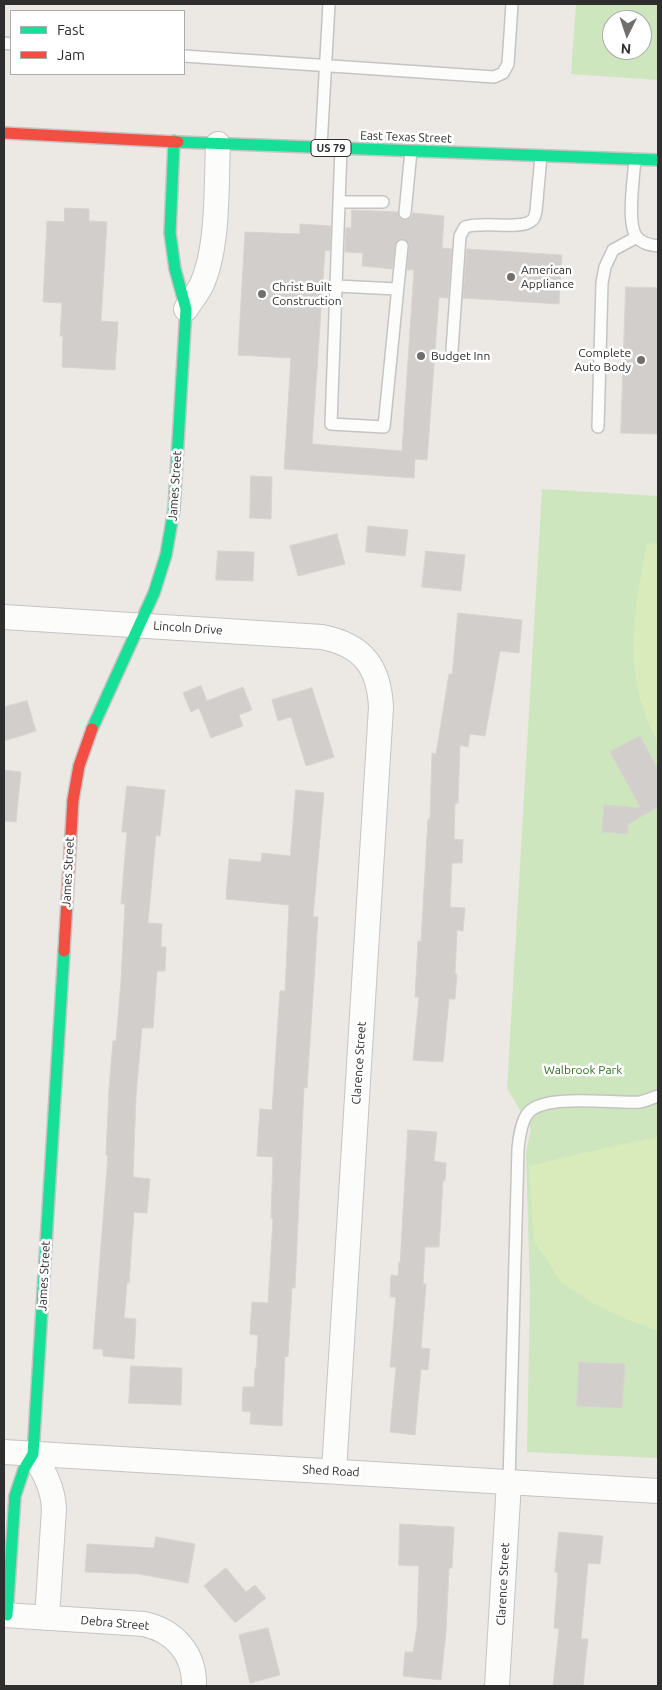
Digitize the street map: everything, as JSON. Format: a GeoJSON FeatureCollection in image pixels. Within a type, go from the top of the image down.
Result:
{"type":"FeatureCollection","features":[{"type":"Feature","properties":{"kind":"street","name":"East Texas Street"},"geometry":{"type":"LineString","coordinates":[[4,133],[218,144],[658,160]]}},
{"type":"Feature","properties":{"kind":"street","name":"James Street"},"geometry":{"type":"LineString","coordinates":[[21,1616],[15,1496],[21,1477],[33,1454],[73,800],[77,774],[89,736],[140,625],[162,569],[172,529],[186,309],[175,270],[170,233],[174,141]]}},
{"type":"Feature","properties":{"kind":"street"},"geometry":{"type":"LineString","coordinates":[[186,309],[201,287],[211,254],[214,233],[218,144]]}},
{"type":"Feature","properties":{"kind":"street","name":"Lincoln Drive"},"geometry":{"type":"LineString","coordinates":[[4,617],[322,637],[344,643],[366,659]]}},
{"type":"Feature","properties":{"kind":"street","name":"Clarence Street"},"geometry":{"type":"LineString","coordinates":[[334,1471],[382,707],[378,680],[366,659]]}},
{"type":"Feature","properties":{"kind":"street","name":"Shed Road"},"geometry":{"type":"LineString","coordinates":[[4,1452],[658,1491]]}},
{"type":"Feature","properties":{"kind":"street"},"geometry":{"type":"LineString","coordinates":[[21,1616],[54,1509],[53,1496],[44,1471],[33,1454]]}},
{"type":"Feature","properties":{"kind":"street","name":"Clarence Street"},"geometry":{"type":"LineString","coordinates":[[497,1686],[509,1482]]}},
{"type":"Feature","properties":{"kind":"street","name":"Debra Street"},"geometry":{"type":"LineString","coordinates":[[21,1616],[144,1624],[157,1627],[167,1632],[190,1658],[194,1686]]}},
{"type":"Feature","properties":{"kind":"lane"},"geometry":{"type":"LineString","coordinates":[[321,147],[329,4]]}},
{"type":"Feature","properties":{"kind":"lane"},"geometry":{"type":"LineString","coordinates":[[185,56],[494,77],[504,73],[508,64],[512,4]]}},
{"type":"Feature","properties":{"kind":"lane"},"geometry":{"type":"LineString","coordinates":[[342,148],[331,424],[384,427],[402,246]]}},
{"type":"Feature","properties":{"kind":"lane"},"geometry":{"type":"LineString","coordinates":[[405,213],[411,151]]}},
{"type":"Feature","properties":{"kind":"lane"},"geometry":{"type":"LineString","coordinates":[[452,350],[460,236],[465,227],[474,224],[521,225],[530,223],[534,219],[536,211],[542,156]]}},
{"type":"Feature","properties":{"kind":"lane"},"geometry":{"type":"LineString","coordinates":[[635,159],[631,224],[637,237],[648,245],[658,246]]}},
{"type":"Feature","properties":{"kind":"lane"},"geometry":{"type":"LineString","coordinates":[[340,202],[383,202]]}},
{"type":"Feature","properties":{"kind":"lane"},"geometry":{"type":"LineString","coordinates":[[598,427],[602,283],[605,267],[613,250],[637,237]]}},
{"type":"Feature","properties":{"kind":"lane"},"geometry":{"type":"LineString","coordinates":[[337,286],[397,288]]}},
{"type":"Feature","properties":{"kind":"lane"},"geometry":{"type":"LineString","coordinates":[[509,1482],[520,1132],[529,1112],[543,1104],[560,1102],[641,1102],[658,1096]]}},
{"type":"Feature","properties":{"kind":"green space"},"geometry":{"type":"Polygon","coordinates":[[[576,4],[658,4],[658,80],[571,74],[576,4]]]}},
{"type":"Feature","properties":{"kind":"green space","name":"Walbrook Park"},"geometry":{"type":"Polygon","coordinates":[[[542,489],[658,496],[658,1458],[527,1452],[530,1293],[526,1152],[531,1129],[507,1088],[542,489]]]}},
{"type":"Feature","properties":{"kind":"green space"},"geometry":{"type":"Polygon","coordinates":[[[647,543],[658,544],[658,742],[644,711],[635,668],[634,627],[636,606],[647,543]]]}},
{"type":"Feature","properties":{"kind":"green space"},"geometry":{"type":"Polygon","coordinates":[[[658,1137],[658,1331],[628,1320],[594,1304],[562,1283],[534,1241],[529,1166],[658,1137]]]}},
{"type":"Feature","properties":{"kind":"building"},"geometry":{"type":"Polygon","coordinates":[[[65,208],[89,209],[89,221],[107,222],[101,321],[118,322],[115,370],[62,367],[63,336],[60,336],[62,303],[43,302],[47,221],[64,222],[65,208]]]}},
{"type":"Feature","properties":{"kind":"building","name":"Budget Inn"},"geometry":{"type":"Polygon","coordinates":[[[352,210],[398,212],[400,219],[405,220],[411,218],[413,213],[444,216],[442,248],[452,249],[448,298],[439,297],[427,460],[415,459],[414,478],[284,469],[291,358],[238,355],[245,232],[300,234],[300,224],[331,226],[330,251],[325,250],[312,444],[402,451],[414,270],[407,270],[409,243],[402,239],[396,242],[392,269],[362,266],[363,253],[345,252],[346,228],[351,228],[352,210]]]}},
{"type":"Feature","properties":{"kind":"building","name":"American Appliance"},"geometry":{"type":"Polygon","coordinates":[[[467,249],[562,255],[559,304],[463,298],[467,249]]]}},
{"type":"Feature","properties":{"kind":"building","name":"Complete Auto Body"},"geometry":{"type":"Polygon","coordinates":[[[626,287],[658,288],[658,434],[621,433],[626,287]]]}},
{"type":"Feature","properties":{"kind":"building"},"geometry":{"type":"Polygon","coordinates":[[[251,476],[272,477],[271,519],[250,518],[251,476]]]}},
{"type":"Feature","properties":{"kind":"building"},"geometry":{"type":"Polygon","coordinates":[[[368,526],[408,530],[405,556],[366,552],[368,526]]]}},
{"type":"Feature","properties":{"kind":"building"},"geometry":{"type":"Polygon","coordinates":[[[337,534],[345,564],[298,576],[290,546],[337,534]]]}},
{"type":"Feature","properties":{"kind":"building"},"geometry":{"type":"Polygon","coordinates":[[[218,551],[254,552],[253,581],[216,580],[218,551]]]}},
{"type":"Feature","properties":{"kind":"building"},"geometry":{"type":"Polygon","coordinates":[[[426,551],[465,555],[461,591],[422,587],[426,551]]]}},
{"type":"Feature","properties":{"kind":"building"},"geometry":{"type":"Polygon","coordinates":[[[458,613],[522,620],[519,653],[500,651],[485,736],[470,734],[468,747],[460,745],[458,803],[455,803],[454,839],[463,840],[462,863],[452,863],[450,907],[465,908],[463,931],[457,930],[455,999],[449,999],[443,1062],[413,1060],[419,997],[415,997],[418,941],[421,942],[428,819],[430,819],[432,753],[436,754],[449,674],[452,674],[458,613]]]}},
{"type":"Feature","properties":{"kind":"building"},"geometry":{"type":"Polygon","coordinates":[[[201,686],[207,701],[243,687],[252,710],[239,715],[243,726],[211,738],[199,708],[191,712],[183,693],[201,686]]]}},
{"type":"Feature","properties":{"kind":"building"},"geometry":{"type":"Polygon","coordinates":[[[312,688],[334,757],[306,766],[291,717],[278,721],[272,700],[312,688]]]}},
{"type":"Feature","properties":{"kind":"building"},"geometry":{"type":"Polygon","coordinates":[[[27,701],[36,731],[4,741],[4,707],[27,701]]]}},
{"type":"Feature","properties":{"kind":"building"},"geometry":{"type":"Polygon","coordinates":[[[640,736],[658,769],[658,807],[628,824],[628,834],[602,832],[604,805],[641,808],[610,752],[640,736]]]}},
{"type":"Feature","properties":{"kind":"building"},"geometry":{"type":"Polygon","coordinates":[[[4,770],[21,772],[16,822],[4,821],[4,770]]]}},
{"type":"Feature","properties":{"kind":"building"},"geometry":{"type":"Polygon","coordinates":[[[127,786],[165,790],[160,836],[156,835],[148,923],[162,924],[161,947],[166,947],[165,971],[157,971],[153,1028],[142,1028],[136,1096],[133,1177],[150,1179],[147,1213],[134,1212],[129,1283],[127,1283],[124,1318],[136,1319],[134,1359],[103,1356],[103,1349],[93,1349],[108,1155],[106,1155],[109,1089],[113,1041],[116,1041],[121,981],[125,904],[121,904],[127,832],[122,832],[127,786]]]}},
{"type":"Feature","properties":{"kind":"building"},"geometry":{"type":"Polygon","coordinates":[[[296,790],[324,793],[313,917],[318,917],[307,1088],[304,1087],[295,1288],[292,1288],[288,1357],[285,1356],[282,1426],[250,1424],[251,1412],[242,1411],[243,1387],[254,1387],[256,1369],[258,1335],[250,1334],[252,1302],[268,1303],[273,1219],[271,1218],[273,1157],[257,1156],[260,1109],[272,1110],[280,991],[285,991],[289,905],[226,899],[229,859],[261,862],[262,853],[290,856],[296,790]]]}},
{"type":"Feature","properties":{"kind":"building"},"geometry":{"type":"Polygon","coordinates":[[[408,1130],[437,1132],[434,1161],[446,1163],[439,1247],[425,1247],[423,1284],[426,1284],[421,1348],[430,1349],[428,1370],[421,1369],[415,1435],[390,1432],[396,1367],[390,1367],[396,1297],[390,1297],[391,1275],[398,1276],[400,1262],[408,1130]]]}},
{"type":"Feature","properties":{"kind":"building"},"geometry":{"type":"Polygon","coordinates":[[[579,1362],[625,1364],[622,1408],[577,1406],[579,1362]]]}},
{"type":"Feature","properties":{"kind":"building"},"geometry":{"type":"Polygon","coordinates":[[[131,1366],[182,1368],[181,1405],[129,1403],[131,1366]]]}},
{"type":"Feature","properties":{"kind":"building"},"geometry":{"type":"Polygon","coordinates":[[[400,1524],[454,1527],[452,1568],[449,1568],[441,1680],[403,1676],[405,1652],[413,1652],[417,1628],[419,1566],[399,1565],[400,1524]]]}},
{"type":"Feature","properties":{"kind":"building"},"geometry":{"type":"Polygon","coordinates":[[[559,1532],[603,1536],[600,1564],[588,1563],[581,1639],[588,1639],[583,1686],[553,1686],[559,1629],[554,1628],[558,1573],[555,1572],[559,1532]]]}},
{"type":"Feature","properties":{"kind":"building"},"geometry":{"type":"Polygon","coordinates":[[[156,1537],[195,1544],[188,1583],[139,1574],[85,1572],[87,1544],[154,1548],[156,1537]]]}},
{"type":"Feature","properties":{"kind":"building"},"geometry":{"type":"Polygon","coordinates":[[[226,1568],[246,1592],[255,1585],[266,1598],[235,1623],[204,1586],[226,1568]]]}},
{"type":"Feature","properties":{"kind":"building"},"geometry":{"type":"Polygon","coordinates":[[[268,1628],[280,1675],[250,1683],[239,1635],[268,1628]]]}},
{"type":"Feature","properties":{"kind":"traffic: fast"},"geometry":{"type":"LineString","coordinates":[[92,729],[154,593],[166,555],[174,509],[186,309],[175,269],[170,233],[174,141]]}},
{"type":"Feature","properties":{"kind":"traffic: fast"},"geometry":{"type":"LineString","coordinates":[[178,142],[658,160]]}},
{"type":"Feature","properties":{"kind":"traffic: fast"},"geometry":{"type":"LineString","coordinates":[[7,1615],[15,1496],[24,1469],[33,1454],[64,951]]}},
{"type":"Feature","properties":{"kind":"traffic: jam"},"geometry":{"type":"LineString","coordinates":[[4,133],[178,142]]}},
{"type":"Feature","properties":{"kind":"traffic: jam"},"geometry":{"type":"LineString","coordinates":[[64,951],[73,800],[79,766],[92,729]]}},
{"type":"Feature","properties":{"kind":"place","name":"American Appliance"},"geometry":{"type":"Point","coordinates":[511,277]}},
{"type":"Feature","properties":{"kind":"place","name":"Christ Built Construction"},"geometry":{"type":"Point","coordinates":[262,294]}},
{"type":"Feature","properties":{"kind":"place","name":"Budget Inn"},"geometry":{"type":"Point","coordinates":[421,356]}},
{"type":"Feature","properties":{"kind":"place","name":"Complete Auto Body"},"geometry":{"type":"Point","coordinates":[641,360]}}]}
